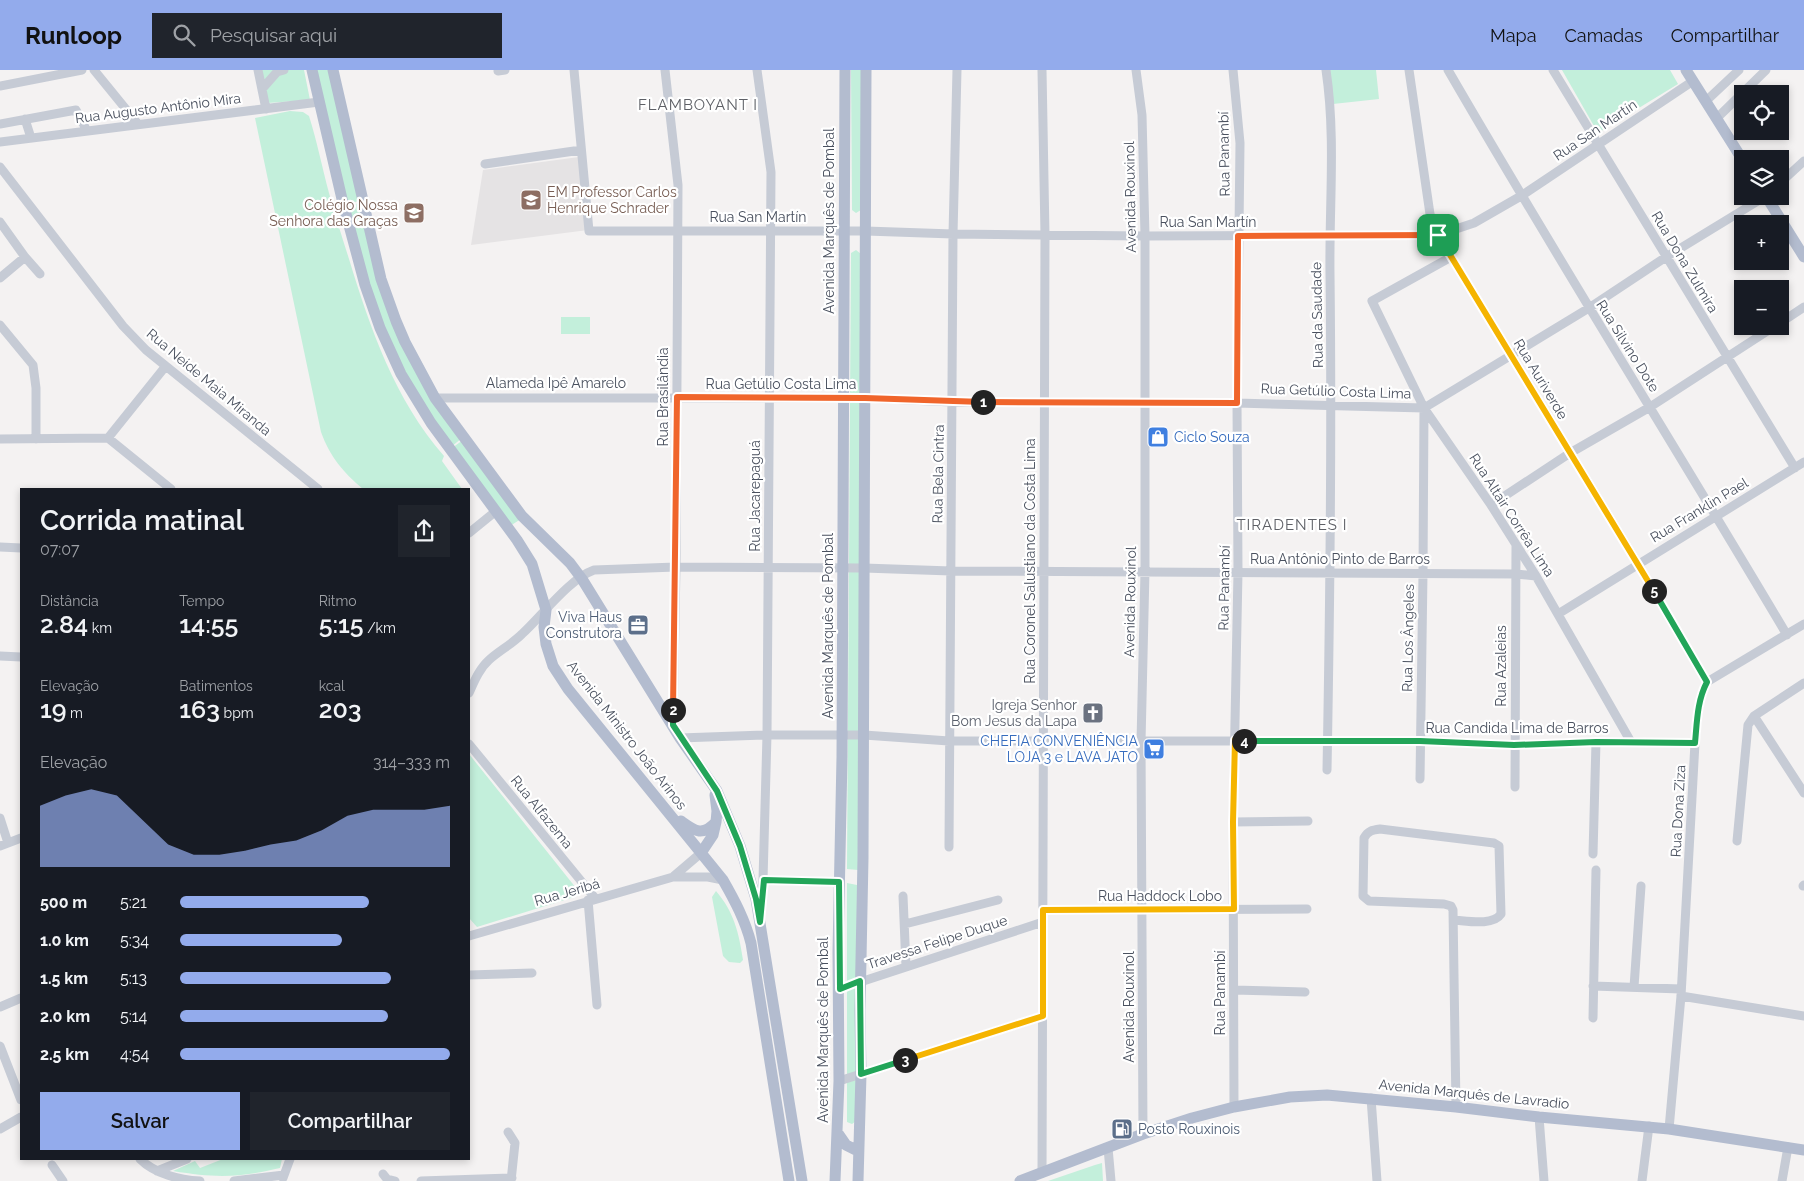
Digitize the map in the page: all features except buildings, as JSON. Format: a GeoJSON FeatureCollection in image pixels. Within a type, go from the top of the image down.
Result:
{"type":"FeatureCollection","features":[{"type":"Feature","properties":{"kind":"main road","name":"Avenida Ministro João Arinos"},"geometry":{"type":"LineString","coordinates":[[312,70],[331,155],[365,285],[390,351],[431,423],[517,540],[532,564],[546,610],[544,627],[546,644],[553,666],[568,689],[723,880],[747,925],[790,1181]]}},
{"type":"Feature","properties":{"kind":"main road","name":"Avenida Marquês de Pombal"},"geometry":{"type":"LineString","coordinates":[[835,1181],[840,989],[839,882],[842,757],[845,70]]}},
{"type":"Feature","properties":{"kind":"main road"},"geometry":{"type":"LineString","coordinates":[[857,1178],[861,1074],[860,981],[864,730],[866,70]]}},
{"type":"Feature","properties":{"kind":"main road"},"geometry":{"type":"LineString","coordinates":[[1686,70],[1736,150]]}},
{"type":"Feature","properties":{"kind":"main road"},"geometry":{"type":"LineString","coordinates":[[333,72],[381,279],[409,350],[435,398],[510,500],[539,535],[570,563],[581,577],[680,738],[717,791],[740,846],[756,899],[802,1181]]}},
{"type":"Feature","properties":{"kind":"main road"},"geometry":{"type":"LineString","coordinates":[[331,155],[334,162],[340,168],[347,171],[355,170]]}},
{"type":"Feature","properties":{"kind":"main road"},"geometry":{"type":"LineString","coordinates":[[1772,205],[1804,257]]}},
{"type":"Feature","properties":{"kind":"main road"},"geometry":{"type":"LineString","coordinates":[[844,225],[858,221],[866,225]]}},
{"type":"Feature","properties":{"kind":"main road"},"geometry":{"type":"LineString","coordinates":[[844,249],[857,248],[866,251]]}},
{"type":"Feature","properties":{"kind":"main road"},"geometry":{"type":"LineString","coordinates":[[844,392],[852,388],[865,392]]}},
{"type":"Feature","properties":{"kind":"main road"},"geometry":{"type":"LineString","coordinates":[[844,419],[857,416],[865,418]]}},
{"type":"Feature","properties":{"kind":"main road"},"geometry":{"type":"LineString","coordinates":[[496,511],[510,500]]}},
{"type":"Feature","properties":{"kind":"main road"},"geometry":{"type":"LineString","coordinates":[[843,562],[857,560],[864,563]]}},
{"type":"Feature","properties":{"kind":"main road"},"geometry":{"type":"LineString","coordinates":[[843,590],[856,586],[864,589]]}},
{"type":"Feature","properties":{"kind":"main road"},"geometry":{"type":"LineString","coordinates":[[842,723],[864,730]]}},
{"type":"Feature","properties":{"kind":"main road"},"geometry":{"type":"LineString","coordinates":[[842,757],[855,754],[863,757]]}},
{"type":"Feature","properties":{"kind":"main road"},"geometry":{"type":"LineString","coordinates":[[701,852],[713,835],[717,811],[714,792],[703,769]]}},
{"type":"Feature","properties":{"kind":"main road"},"geometry":{"type":"LineString","coordinates":[[666,809],[697,831],[707,830],[716,822]]}},
{"type":"Feature","properties":{"kind":"main road","name":"Avenida Marquês de Lavradio"},"geometry":{"type":"LineString","coordinates":[[1020,1181],[1143,1134],[1192,1118],[1234,1107],[1290,1097],[1327,1095],[1372,1098],[1539,1117],[1649,1126],[1804,1150]]}},
{"type":"Feature","properties":{"kind":"main road"},"geometry":{"type":"LineString","coordinates":[[837,1132],[846,1145],[858,1151]]}},
{"type":"Feature","properties":{"kind":"street"},"geometry":{"type":"LineString","coordinates":[[0,86],[82,70]]}},
{"type":"Feature","properties":{"kind":"street"},"geometry":{"type":"LineString","coordinates":[[94,70],[138,124]]}},
{"type":"Feature","properties":{"kind":"street"},"geometry":{"type":"LineString","coordinates":[[258,70],[266,109]]}},
{"type":"Feature","properties":{"kind":"street"},"geometry":{"type":"LineString","coordinates":[[485,164],[581,150],[574,70]]}},
{"type":"Feature","properties":{"kind":"street","name":"Rua Brasilândia"},"geometry":{"type":"LineString","coordinates":[[665,70],[678,185],[676,567],[673,725]]}},
{"type":"Feature","properties":{"kind":"street","name":"Rua Jacarepaguá"},"geometry":{"type":"LineString","coordinates":[[758,70],[771,172],[767,735],[764,880],[760,922]]}},
{"type":"Feature","properties":{"kind":"street","name":"Rua Bela Cintra"},"geometry":{"type":"LineString","coordinates":[[949,848],[953,234],[957,70]]}},
{"type":"Feature","properties":{"kind":"street","name":"Rua Coronel Salustiano da Costa Lima"},"geometry":{"type":"LineString","coordinates":[[1042,1173],[1044,70]]}},
{"type":"Feature","properties":{"kind":"street","name":"Avenida Rouxinol"},"geometry":{"type":"LineString","coordinates":[[1136,70],[1142,115],[1145,236],[1145,571],[1141,742],[1143,1134]]}},
{"type":"Feature","properties":{"kind":"street","name":"Rua Panambí"},"geometry":{"type":"LineString","coordinates":[[1232,70],[1240,143],[1237,403],[1238,572],[1233,822],[1234,1107]]}},
{"type":"Feature","properties":{"kind":"street","name":"Rua da Saudade"},"geometry":{"type":"LineString","coordinates":[[1326,70],[1331,140],[1332,404],[1327,770]]}},
{"type":"Feature","properties":{"kind":"street","name":"Rua Auriverde"},"geometry":{"type":"LineString","coordinates":[[1409,70],[1430,214],[1438,235],[1638,564],[1707,682]]}},
{"type":"Feature","properties":{"kind":"street","name":"Rua Silvino Dote"},"geometry":{"type":"LineString","coordinates":[[1448,70],[1521,196],[1717,516],[1787,635]]}},
{"type":"Feature","properties":{"kind":"street","name":"Rua Dona Zulmira"},"geometry":{"type":"LineString","coordinates":[[1553,70],[1795,468]]}},
{"type":"Feature","properties":{"kind":"street"},"geometry":{"type":"LineString","coordinates":[[1706,102],[1739,70]]}},
{"type":"Feature","properties":{"kind":"street"},"geometry":{"type":"LineString","coordinates":[[1716,118],[1766,70]]}},
{"type":"Feature","properties":{"kind":"street"},"geometry":{"type":"LineString","coordinates":[[262,89],[278,71]]}},
{"type":"Feature","properties":{"kind":"street","name":"Rua San Martín"},"geometry":{"type":"LineString","coordinates":[[866,225],[953,234],[1145,236],[1438,235],[1474,223],[1521,196],[1693,81]]}},
{"type":"Feature","properties":{"kind":"street","name":"Rua Augusto Antônio Mira"},"geometry":{"type":"LineString","coordinates":[[0,142],[319,102]]}},
{"type":"Feature","properties":{"kind":"street"},"geometry":{"type":"LineString","coordinates":[[0,124],[76,110],[87,131]]}},
{"type":"Feature","properties":{"kind":"street"},"geometry":{"type":"LineString","coordinates":[[26,119],[31,138]]}},
{"type":"Feature","properties":{"kind":"street","name":"Rua San Martín"},"geometry":{"type":"LineString","coordinates":[[581,150],[589,231],[770,230],[844,225]]}},
{"type":"Feature","properties":{"kind":"street"},"geometry":{"type":"LineString","coordinates":[[1789,175],[1804,161]]}},
{"type":"Feature","properties":{"kind":"street","name":"Rua Neide Maia Miranda"},"geometry":{"type":"LineString","coordinates":[[0,167],[122,326],[165,366],[317,488]]}},
{"type":"Feature","properties":{"kind":"street"},"geometry":{"type":"LineString","coordinates":[[1424,408],[1589,308],[1666,257],[1751,205]]}},
{"type":"Feature","properties":{"kind":"street"},"geometry":{"type":"LineString","coordinates":[[0,222],[25,257],[40,274]]}},
{"type":"Feature","properties":{"kind":"street"},"geometry":{"type":"LineString","coordinates":[[0,278],[25,257]]}},
{"type":"Feature","properties":{"kind":"street","name":"Rua Altair Corrêa Lima"},"geometry":{"type":"LineString","coordinates":[[1451,257],[1372,301],[1424,408],[1491,505],[1536,576],[1632,742]]}},
{"type":"Feature","properties":{"kind":"street"},"geometry":{"type":"LineString","coordinates":[[1789,317],[1804,308]]}},
{"type":"Feature","properties":{"kind":"street"},"geometry":{"type":"LineString","coordinates":[[0,325],[33,365],[36,388],[36,439]]}},
{"type":"Feature","properties":{"kind":"street"},"geometry":{"type":"LineString","coordinates":[[1491,505],[1570,453],[1650,407],[1762,335]]}},
{"type":"Feature","properties":{"kind":"street"},"geometry":{"type":"LineString","coordinates":[[108,438],[165,366]]}},
{"type":"Feature","properties":{"kind":"street","name":"Rua Getúlio Costa Lima"},"geometry":{"type":"LineString","coordinates":[[677,397],[769,398],[844,392]]}},
{"type":"Feature","properties":{"kind":"street","name":"Rua Getúlio Costa Lima"},"geometry":{"type":"LineString","coordinates":[[865,392],[952,402],[1332,404],[1424,408]]}},
{"type":"Feature","properties":{"kind":"street","name":"Alameda Ipê Amarelo"},"geometry":{"type":"LineString","coordinates":[[435,398],[677,397]]}},
{"type":"Feature","properties":{"kind":"street","name":"Rua Los Ângeles"},"geometry":{"type":"LineString","coordinates":[[1420,779],[1424,573],[1424,408]]}},
{"type":"Feature","properties":{"kind":"street"},"geometry":{"type":"LineString","coordinates":[[0,439],[108,438],[170,488]]}},
{"type":"Feature","properties":{"kind":"street","name":"Rua Franklin Pael"},"geometry":{"type":"LineString","coordinates":[[1558,614],[1804,462]]}},
{"type":"Feature","properties":{"kind":"street"},"geometry":{"type":"LineString","coordinates":[[470,532],[496,511]]}},
{"type":"Feature","properties":{"kind":"street","name":"Rua Azaleias"},"geometry":{"type":"LineString","coordinates":[[1514,787],[1516,545]]}},
{"type":"Feature","properties":{"kind":"street"},"geometry":{"type":"LineString","coordinates":[[0,547],[20,548]]}},
{"type":"Feature","properties":{"kind":"street"},"geometry":{"type":"LineString","coordinates":[[472,676],[488,661],[521,636],[581,577],[594,570],[676,567],[768,567],[843,562]]}},
{"type":"Feature","properties":{"kind":"street","name":"Rua Antônio Pinto de Barros"},"geometry":{"type":"LineString","coordinates":[[864,563],[951,571],[1331,572],[1516,574],[1536,576]]}},
{"type":"Feature","properties":{"kind":"street"},"geometry":{"type":"LineString","coordinates":[[1707,682],[1804,624]]}},
{"type":"Feature","properties":{"kind":"street"},"geometry":{"type":"LineString","coordinates":[[0,656],[20,657]]}},
{"type":"Feature","properties":{"kind":"street","name":"Rua Dona Ziza"},"geometry":{"type":"LineString","coordinates":[[1669,1129],[1681,992],[1695,743],[1699,705],[1707,682]]}},
{"type":"Feature","properties":{"kind":"street"},"geometry":{"type":"LineString","coordinates":[[1737,841],[1748,725],[1754,716],[1804,683]]}},
{"type":"Feature","properties":{"kind":"street"},"geometry":{"type":"LineString","coordinates":[[1754,716],[1803,788]]}},
{"type":"Feature","properties":{"kind":"street","name":"Rua Candida Lima de Barros"},"geometry":{"type":"LineString","coordinates":[[680,738],[842,735],[864,730],[949,741],[1420,741],[1514,745],[1596,742],[1695,743]]}},
{"type":"Feature","properties":{"kind":"street"},"geometry":{"type":"LineString","coordinates":[[1593,854],[1596,742]]}},
{"type":"Feature","properties":{"kind":"street","name":"Rua Alfazema"},"geometry":{"type":"LineString","coordinates":[[470,747],[591,899]]}},
{"type":"Feature","properties":{"kind":"street"},"geometry":{"type":"LineString","coordinates":[[0,818],[4,845],[20,838]]}},
{"type":"Feature","properties":{"kind":"street"},"geometry":{"type":"LineString","coordinates":[[1233,822],[1308,821]]}},
{"type":"Feature","properties":{"kind":"street"},"geometry":{"type":"LineString","coordinates":[[1454,920],[1492,921],[1498,919],[1501,914],[1499,846],[1494,843],[1380,829],[1367,833],[1364,838],[1363,896],[1369,900],[1444,904],[1451,906],[1453,910],[1456,1107]]}},
{"type":"Feature","properties":{"kind":"street"},"geometry":{"type":"LineString","coordinates":[[673,876],[701,852]]}},
{"type":"Feature","properties":{"kind":"street"},"geometry":{"type":"LineString","coordinates":[[1592,1018],[1596,870]]}},
{"type":"Feature","properties":{"kind":"street"},"geometry":{"type":"LineString","coordinates":[[673,876],[708,877],[723,880]]}},
{"type":"Feature","properties":{"kind":"street","name":"Rua Jeribá"},"geometry":{"type":"LineString","coordinates":[[470,935],[673,876]]}},
{"type":"Feature","properties":{"kind":"street"},"geometry":{"type":"LineString","coordinates":[[764,880],[839,882]]}},
{"type":"Feature","properties":{"kind":"street"},"geometry":{"type":"LineString","coordinates":[[1634,987],[1641,886]]}},
{"type":"Feature","properties":{"kind":"street"},"geometry":{"type":"LineString","coordinates":[[903,896],[906,967]]}},
{"type":"Feature","properties":{"kind":"street"},"geometry":{"type":"LineString","coordinates":[[591,899],[597,1004]]}},
{"type":"Feature","properties":{"kind":"street"},"geometry":{"type":"LineString","coordinates":[[904,924],[998,900]]}},
{"type":"Feature","properties":{"kind":"street","name":"Rua Haddock Lobo"},"geometry":{"type":"LineString","coordinates":[[1043,910],[1307,909]]}},
{"type":"Feature","properties":{"kind":"street","name":"Travessa Felipe Duque"},"geometry":{"type":"LineString","coordinates":[[840,989],[1043,922]]}},
{"type":"Feature","properties":{"kind":"street"},"geometry":{"type":"LineString","coordinates":[[470,975],[532,973]]}},
{"type":"Feature","properties":{"kind":"street"},"geometry":{"type":"LineString","coordinates":[[1593,986],[1634,987],[1681,992],[1804,1016]]}},
{"type":"Feature","properties":{"kind":"street"},"geometry":{"type":"LineString","coordinates":[[1234,990],[1305,992]]}},
{"type":"Feature","properties":{"kind":"street"},"geometry":{"type":"LineString","coordinates":[[0,1007],[20,998]]}},
{"type":"Feature","properties":{"kind":"street"},"geometry":{"type":"LineString","coordinates":[[838,1081],[1043,1016]]}},
{"type":"Feature","properties":{"kind":"street"},"geometry":{"type":"LineString","coordinates":[[0,1046],[20,1097]]}},
{"type":"Feature","properties":{"kind":"street"},"geometry":{"type":"LineString","coordinates":[[1372,1098],[1377,1181]]}},
{"type":"Feature","properties":{"kind":"street"},"geometry":{"type":"LineString","coordinates":[[1539,1117],[1544,1181]]}},
{"type":"Feature","properties":{"kind":"street"},"geometry":{"type":"LineString","coordinates":[[0,1129],[20,1118]]}},
{"type":"Feature","properties":{"kind":"street"},"geometry":{"type":"LineString","coordinates":[[1642,1181],[1649,1126]]}},
{"type":"Feature","properties":{"kind":"street"},"geometry":{"type":"LineString","coordinates":[[422,1181],[512,1179],[515,1143],[508,1132]]}},
{"type":"Feature","properties":{"kind":"street"},"geometry":{"type":"LineString","coordinates":[[1782,1181],[1788,1147]]}},
{"type":"Feature","properties":{"kind":"street"},"geometry":{"type":"LineString","coordinates":[[1108,1148],[1110,1181]]}},
{"type":"Feature","properties":{"kind":"street"},"geometry":{"type":"LineString","coordinates":[[141,1160],[157,1171],[200,1181]]}},
{"type":"Feature","properties":{"kind":"street"},"geometry":{"type":"LineString","coordinates":[[157,1171],[184,1160]]}},
{"type":"Feature","properties":{"kind":"street"},"geometry":{"type":"LineString","coordinates":[[234,1181],[283,1178],[290,1160]]}},
{"type":"Feature","properties":{"kind":"street"},"geometry":{"type":"LineString","coordinates":[[52,1165],[63,1181]]}},
{"type":"Feature","properties":{"kind":"street"},"geometry":{"type":"LineString","coordinates":[[383,1174],[395,1181]]}},
{"type":"Feature","properties":{"kind":"shaded area","name":"EM Professor Carlos Henrique Schrader"},"geometry":{"type":"Polygon","coordinates":[[[579,157],[588,230],[471,245],[483,170],[579,157]]]}},
{"type":"Feature","properties":{"kind":"green space"},"geometry":{"type":"Polygon","coordinates":[[[260,70],[304,70],[310,100],[267,103],[260,70]]]}},
{"type":"Feature","properties":{"kind":"green space"},"geometry":{"type":"Polygon","coordinates":[[[314,70],[330,70],[360,201],[345,204],[314,70]]]}},
{"type":"Feature","properties":{"kind":"green space"},"geometry":{"type":"Polygon","coordinates":[[[851,70],[863,70],[861,210],[856,213],[852,210],[851,70]]]}},
{"type":"Feature","properties":{"kind":"green space"},"geometry":{"type":"Polygon","coordinates":[[[1329,70],[1376,70],[1379,99],[1333,104],[1329,70]]]}},
{"type":"Feature","properties":{"kind":"green space"},"geometry":{"type":"Polygon","coordinates":[[[1562,70],[1670,70],[1678,84],[1598,133],[1562,70]]]}},
{"type":"Feature","properties":{"kind":"green space"},"geometry":{"type":"Polygon","coordinates":[[[290,111],[303,112],[309,116],[341,234],[375,337],[411,411],[444,456],[442,461],[461,488],[362,488],[338,464],[329,449],[321,432],[255,118],[290,111]]]}},
{"type":"Feature","properties":{"kind":"green space"},"geometry":{"type":"Polygon","coordinates":[[[360,203],[379,283],[462,438],[451,447],[390,351],[345,206],[360,203]]]}},
{"type":"Feature","properties":{"kind":"green space"},"geometry":{"type":"Polygon","coordinates":[[[856,250],[861,254],[858,870],[847,869],[851,253],[856,250]]]}},
{"type":"Feature","properties":{"kind":"green space"},"geometry":{"type":"Polygon","coordinates":[[[561,317],[590,317],[590,334],[561,334],[561,317]]]}},
{"type":"Feature","properties":{"kind":"green space"},"geometry":{"type":"Polygon","coordinates":[[[463,440],[521,519],[510,526],[452,448],[463,440]]]}},
{"type":"Feature","properties":{"kind":"green space"},"geometry":{"type":"Polygon","coordinates":[[[470,755],[576,888],[574,897],[477,927],[470,919],[470,755]]]}},
{"type":"Feature","properties":{"kind":"green space"},"geometry":{"type":"Polygon","coordinates":[[[847,883],[857,885],[856,1121],[852,1124],[847,1122],[847,883]]]}},
{"type":"Feature","properties":{"kind":"green space"},"geometry":{"type":"Polygon","coordinates":[[[716,891],[735,923],[743,960],[740,963],[729,962],[723,956],[712,897],[716,891]]]}},
{"type":"Feature","properties":{"kind":"green space"},"geometry":{"type":"Polygon","coordinates":[[[220,1160],[282,1160],[280,1168],[251,1174],[214,1176],[173,1171],[195,1161],[200,1168],[220,1160]]]}},
{"type":"Feature","properties":{"kind":"green space"},"geometry":{"type":"Polygon","coordinates":[[[1102,1163],[1103,1181],[1048,1181],[1095,1165],[1102,1163]]]}},
{"type":"Feature","properties":{"kind":"place","name":"EM Professor Carlos Henrique Schrader"},"geometry":{"type":"Point","coordinates":[531,200]}},
{"type":"Feature","properties":{"kind":"place","name":"Colégio Nossa Senhora das Graças"},"geometry":{"type":"Point","coordinates":[414,213]}},
{"type":"Feature","properties":{"kind":"place","name":"Ciclo Souza"},"geometry":{"type":"Point","coordinates":[1158,437]}},
{"type":"Feature","properties":{"kind":"place","name":"Viva Haus Construtora"},"geometry":{"type":"Point","coordinates":[638,625]}},
{"type":"Feature","properties":{"kind":"place","name":"Igreja Senhor Bom Jesus da Lapa"},"geometry":{"type":"Point","coordinates":[1093,713]}},
{"type":"Feature","properties":{"kind":"place","name":"CHEFIA CONVENIÊNCIA LOJA 3 e LAVA JATO"},"geometry":{"type":"Point","coordinates":[1154,749]}},
{"type":"Feature","properties":{"kind":"place","name":"Posto Rouxinois"},"geometry":{"type":"Point","coordinates":[1122,1129]}},
{"type":"Feature","properties":{"kind":"district","name":"FLAMBOYANT I"},"geometry":{"type":"Point","coordinates":[698,105]}},
{"type":"Feature","properties":{"kind":"district","name":"TIRADENTES I"},"geometry":{"type":"Point","coordinates":[1292,525]}},
{"type":"Feature","properties":{"kind":"route"},"geometry":{"type":"LineString","coordinates":[[1330,234],[1438,235],[1638,564],[1707,682],[1699,705],[1695,743],[1596,742],[1514,745],[1420,741],[1235,740],[1233,822],[1234,909],[1043,910],[1043,1016],[861,1074],[860,981],[840,989],[838,952],[839,882],[764,880],[760,922],[756,899],[740,846],[717,791],[673,725],[677,397],[865,398],[952,402],[1237,403],[1238,236],[1330,234]]}}]}
